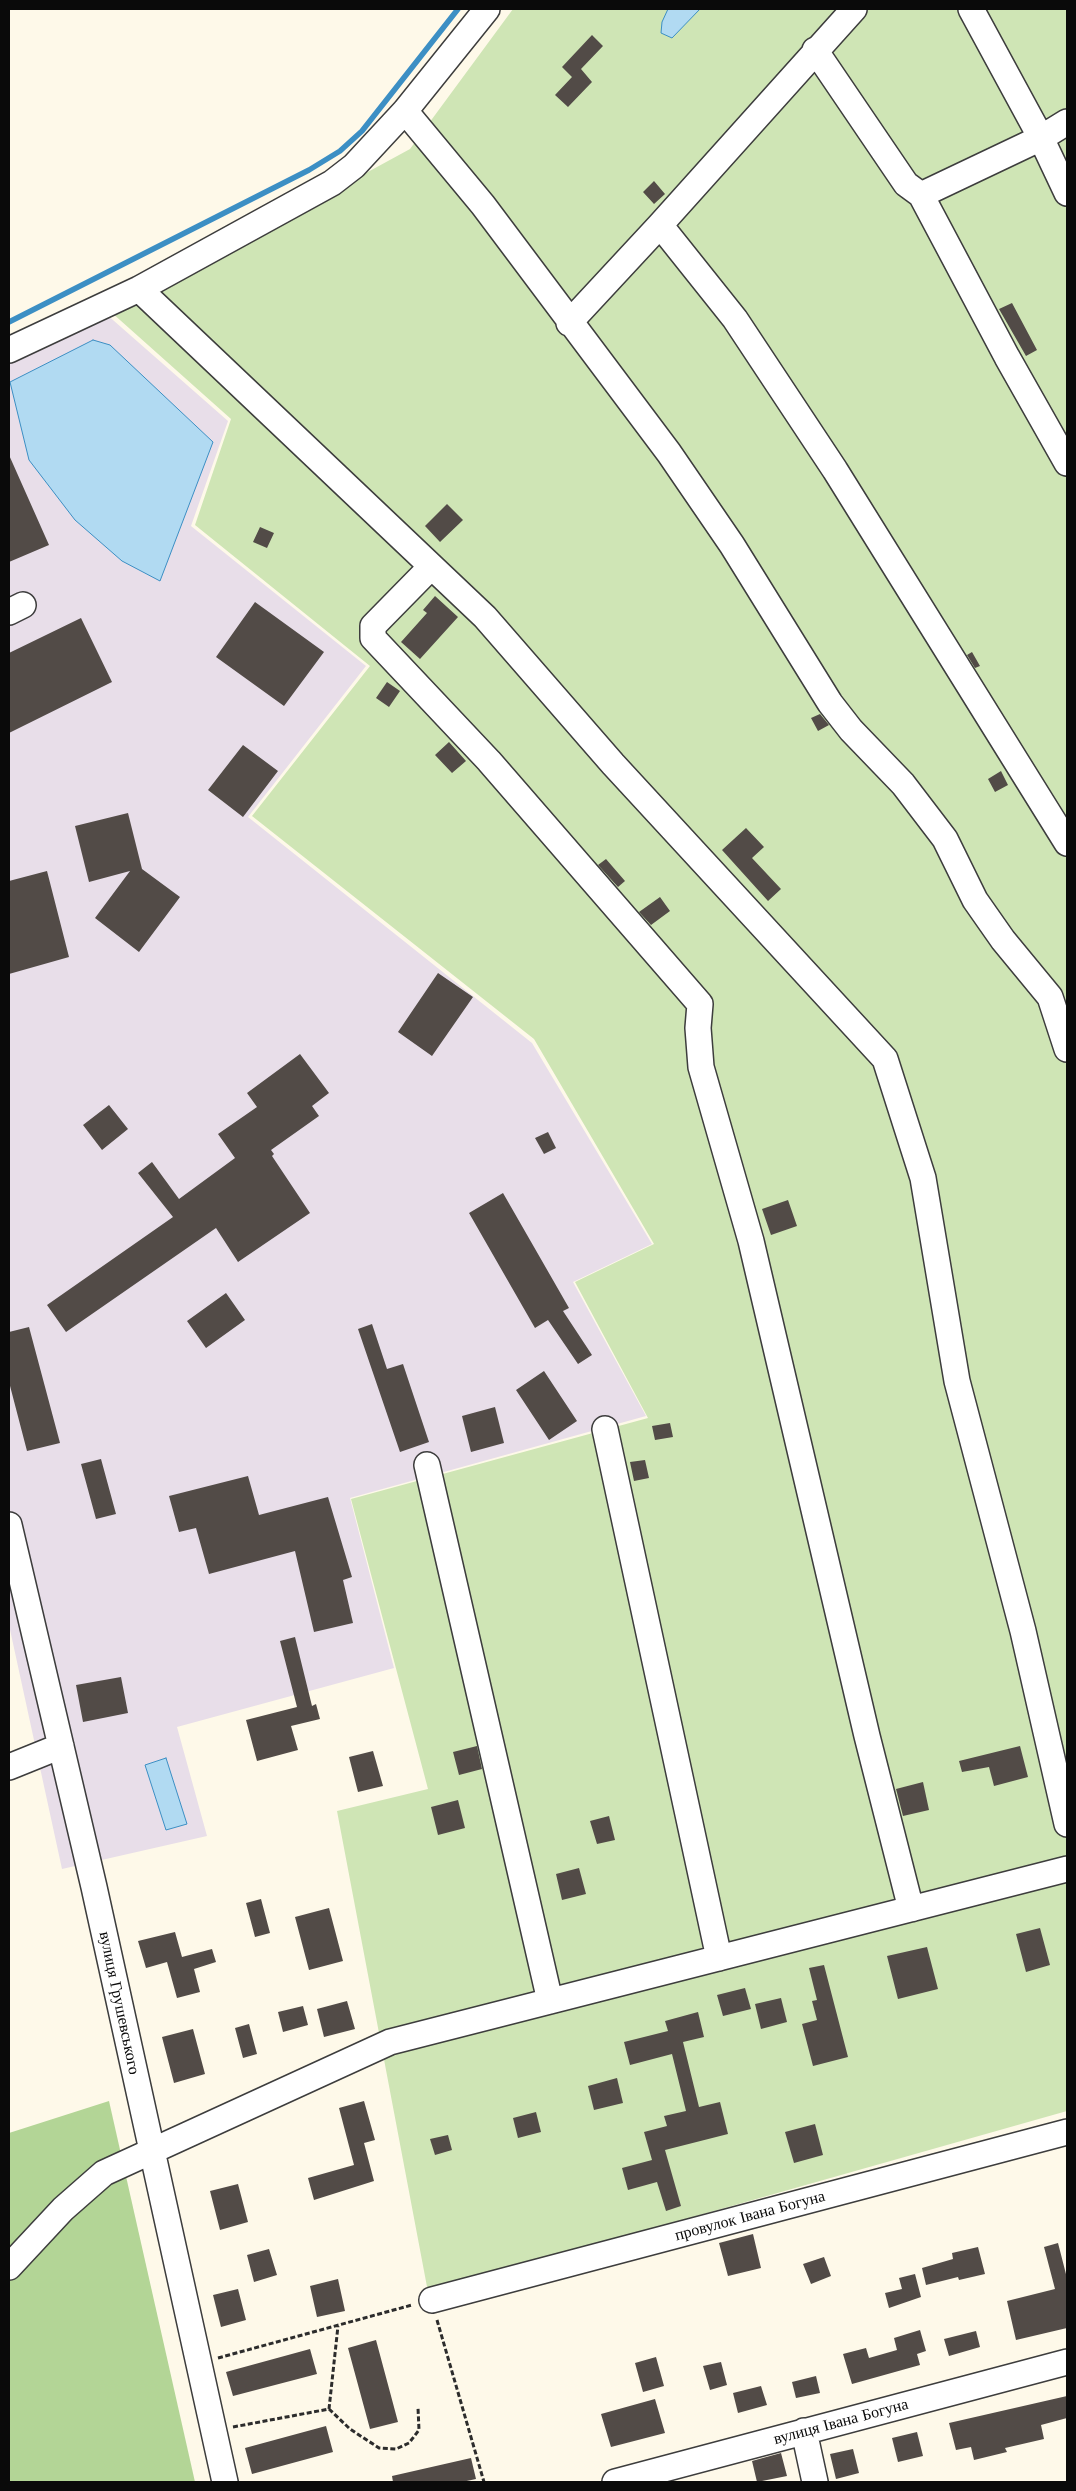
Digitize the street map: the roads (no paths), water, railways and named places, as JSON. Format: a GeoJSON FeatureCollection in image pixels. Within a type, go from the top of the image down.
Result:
{"type":"FeatureCollection","features":[{"type":"Feature","properties":{"kind":"street"},"geometry":{"type":"LineString","coordinates":[[9,350],[138,289],[332,182],[354,166],[405,111],[488,9]]}},
{"type":"Feature","properties":{"kind":"street"},"geometry":{"type":"LineString","coordinates":[[569,323],[660,226],[854,9]]}},
{"type":"Feature","properties":{"kind":"street"},"geometry":{"type":"LineString","coordinates":[[972,9],[1041,138],[1067,193]]}},
{"type":"Feature","properties":{"kind":"street"},"geometry":{"type":"LineString","coordinates":[[816,50],[906,184],[921,195],[946,237],[1007,357],[1067,462]]}},
{"type":"Feature","properties":{"kind":"street"},"geometry":{"type":"LineString","coordinates":[[405,111],[483,205],[695,491],[732,545],[830,703],[851,730],[903,784],[945,839],[975,900],[1003,940],[1050,996],[1067,1049]]}},
{"type":"Feature","properties":{"kind":"street"},"geometry":{"type":"LineString","coordinates":[[921,195],[1041,138],[1067,122]]}},
{"type":"Feature","properties":{"kind":"street"},"geometry":{"type":"LineString","coordinates":[[660,226],[736,319],[835,470],[1067,843]]}},
{"type":"Feature","properties":{"kind":"street"},"geometry":{"type":"LineString","coordinates":[[138,289],[485,617],[613,764],[885,1059],[923,1178],[957,1381],[1023,1631],[1067,1824]]}},
{"type":"Feature","properties":{"kind":"street"},"geometry":{"type":"LineString","coordinates":[[426,572],[373,626],[373,638],[489,761],[700,1004],[698,1028],[701,1067],[750,1241],[867,1736],[912,1908]]}},
{"type":"Feature","properties":{"kind":"street"},"geometry":{"type":"LineString","coordinates":[[605,1429],[719,1958]]}},
{"type":"Feature","properties":{"kind":"street"},"geometry":{"type":"LineString","coordinates":[[427,1465],[550,2001]]}},
{"type":"Feature","properties":{"kind":"street","name":"вулиця Грушевського"},"geometry":{"type":"LineString","coordinates":[[9,1525],[16,1588],[61,1746],[225,2482]]}},
{"type":"Feature","properties":{"kind":"street"},"geometry":{"type":"LineString","coordinates":[[9,1767],[61,1746]]}},
{"type":"Feature","properties":{"kind":"street"},"geometry":{"type":"LineString","coordinates":[[9,2268],[63,2209],[104,2173],[390,2042],[1067,1869]]}},
{"type":"Feature","properties":{"kind":"street","name":"провулок Івана Богуна"},"geometry":{"type":"LineString","coordinates":[[432,2300],[1067,2132]]}},
{"type":"Feature","properties":{"kind":"street","name":"вулиця Івана Богуна"},"geometry":{"type":"LineString","coordinates":[[615,2482],[1067,2362]]}},
{"type":"Feature","properties":{"kind":"street"},"geometry":{"type":"LineString","coordinates":[[804,2431],[815,2482]]}},
{"type":"Feature","properties":{"kind":"water"},"geometry":{"type":"Polygon","coordinates":[[[668,9],[700,9],[672,38],[661,33],[662,22],[668,9]]]}},
{"type":"Feature","properties":{"kind":"water"},"geometry":{"type":"Polygon","coordinates":[[[93,340],[110,345],[213,442],[160,581],[122,561],[75,520],[29,460],[10,382],[93,340]]]}},
{"type":"Feature","properties":{"kind":"water"},"geometry":{"type":"Polygon","coordinates":[[[166,1758],[187,1824],[166,1830],[145,1765],[166,1758]]]}},
{"type":"Feature","properties":{"kind":"waterway"},"geometry":{"type":"LineString","coordinates":[[9,322],[309,170],[340,151],[362,131],[458,9]]}}]}
